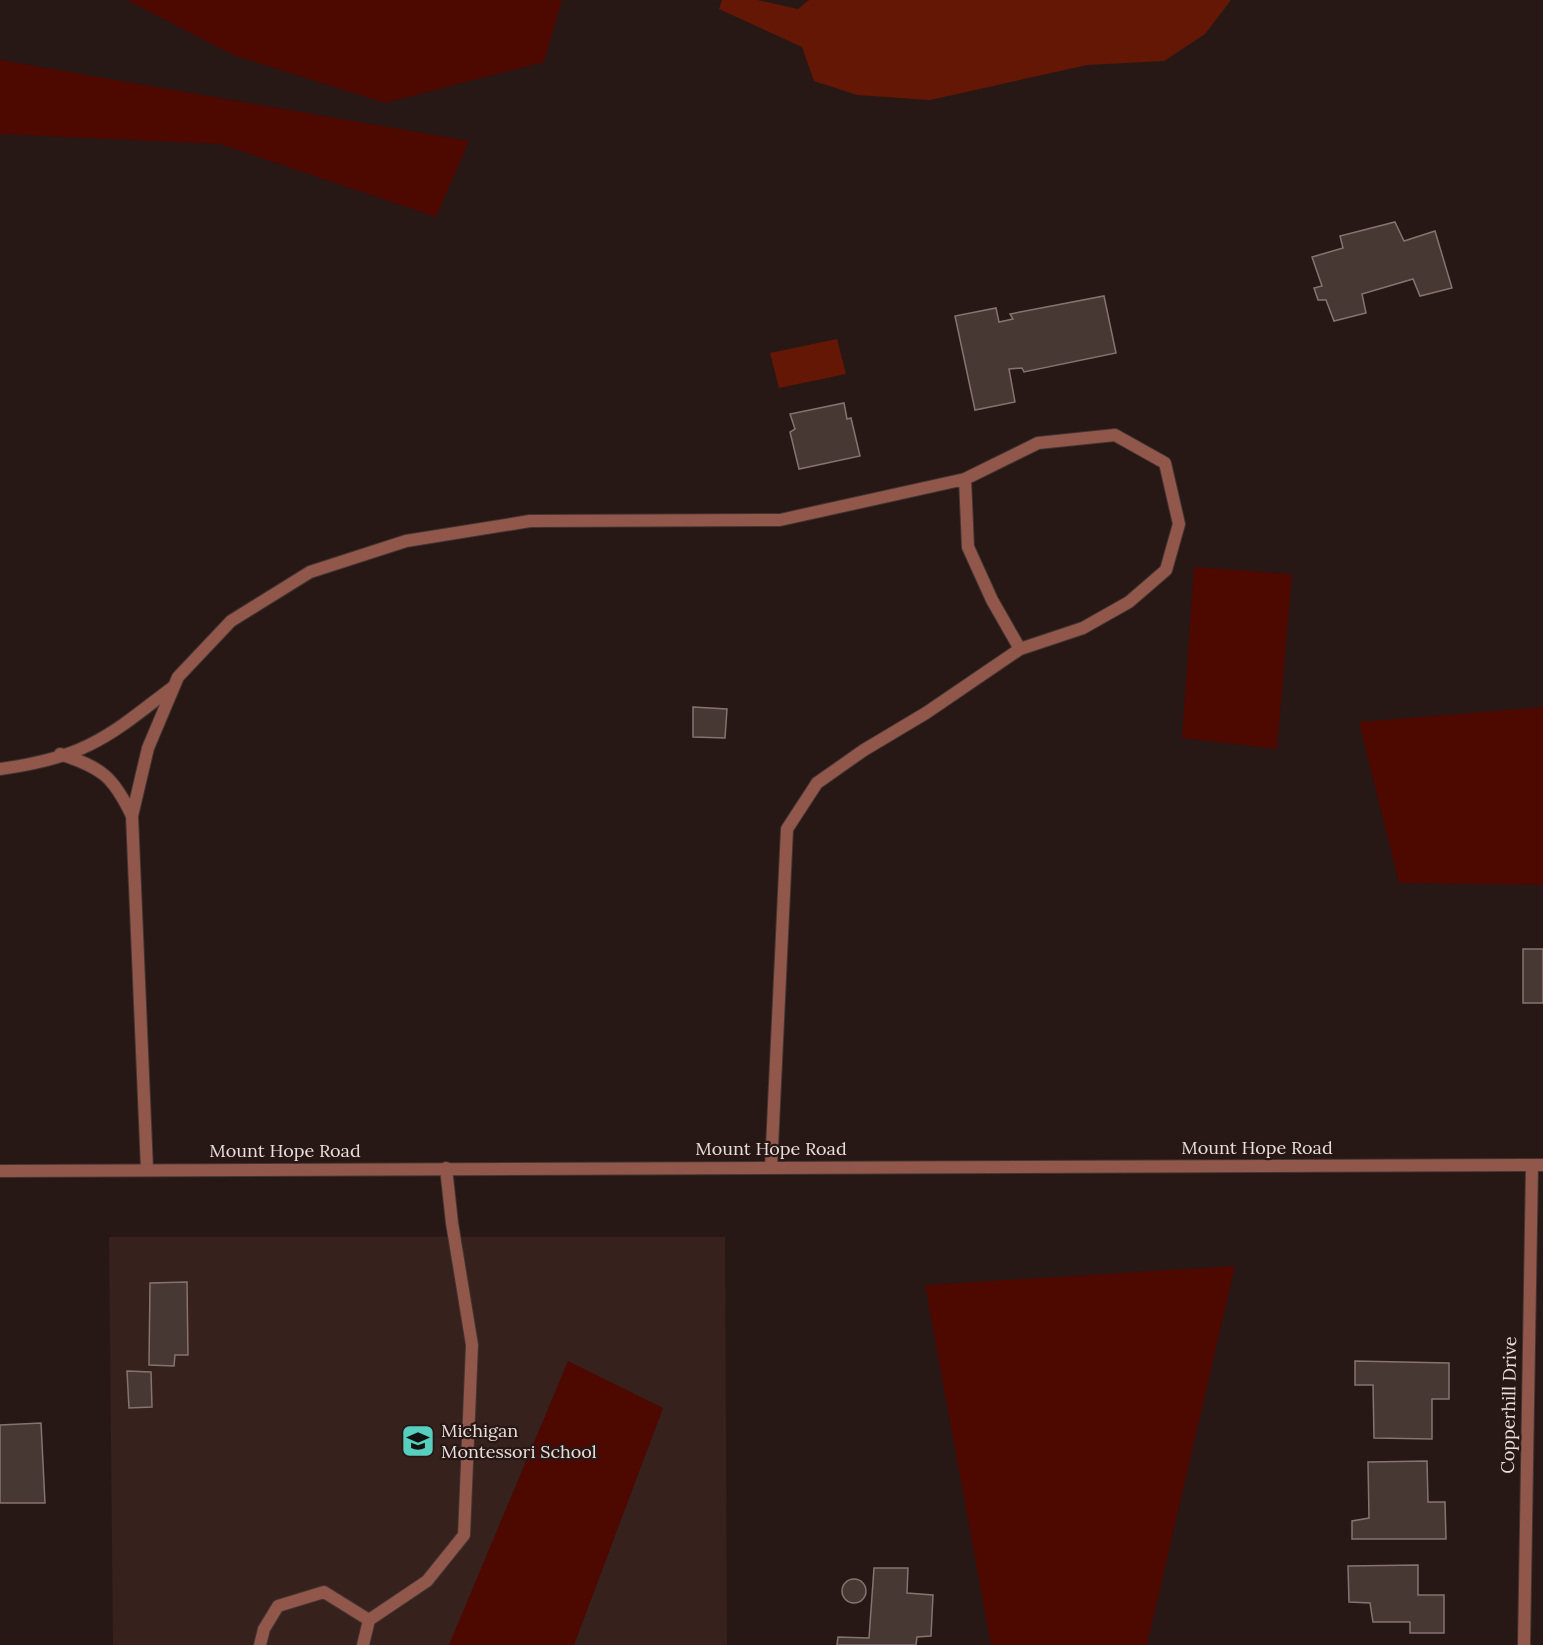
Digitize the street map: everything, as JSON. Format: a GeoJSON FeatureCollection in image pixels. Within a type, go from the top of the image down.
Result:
{"type":"FeatureCollection","features":[{"type":"Feature","properties":{"kind":"street"},"geometry":{"type":"LineString","coordinates":[[147,1169],[132,816],[148,748],[178,677],[231,621],[310,572],[406,541],[530,520],[780,519],[965,479],[1038,443],[1115,435],[1165,463],[1179,524],[1166,570],[1129,602],[1083,628],[1020,649],[817,783],[787,829],[771,1168]]}},
{"type":"Feature","properties":{"kind":"street"},"geometry":{"type":"LineString","coordinates":[[965,479],[968,547],[992,600],[1020,649]]}},
{"type":"Feature","properties":{"kind":"street"},"geometry":{"type":"LineString","coordinates":[[0,769],[22,766],[87,746],[108,735],[174,686]]}},
{"type":"Feature","properties":{"kind":"street"},"geometry":{"type":"LineString","coordinates":[[60,754],[91,764],[107,774],[120,790],[132,816]]}},
{"type":"Feature","properties":{"kind":"street","name":"Mount Hope Road"},"geometry":{"type":"LineString","coordinates":[[0,1171],[1537,1166]]}},
{"type":"Feature","properties":{"kind":"street","name":"Copperhill Drive"},"geometry":{"type":"LineString","coordinates":[[1524,1645],[1537,1166]]}},
{"type":"Feature","properties":{"kind":"street"},"geometry":{"type":"LineString","coordinates":[[363,1645],[369,1620],[428,1581],[464,1535],[472,1345],[452,1223],[446,1168]]}},
{"type":"Feature","properties":{"kind":"street"},"geometry":{"type":"LineString","coordinates":[[260,1645],[264,1629],[278,1606],[324,1592],[369,1620]]}},
{"type":"Feature","properties":{"kind":"shaded area"},"geometry":{"type":"Polygon","coordinates":[[[127,0],[562,0],[544,62],[385,103],[233,55],[127,0]]]}},
{"type":"Feature","properties":{"kind":"shaded area"},"geometry":{"type":"Polygon","coordinates":[[[722,0],[757,0],[798,9],[809,0],[1231,0],[1205,34],[1164,61],[1087,65],[930,100],[857,95],[814,81],[802,47],[719,9],[722,0]]]}},
{"type":"Feature","properties":{"kind":"shaded area"},"geometry":{"type":"Polygon","coordinates":[[[0,60],[469,141],[436,217],[220,144],[0,134],[0,60]]]}},
{"type":"Feature","properties":{"kind":"shaded area"},"geometry":{"type":"Polygon","coordinates":[[[837,339],[846,374],[779,388],[770,353],[837,339]]]}},
{"type":"Feature","properties":{"kind":"shaded area"},"geometry":{"type":"Polygon","coordinates":[[[1194,567],[1292,574],[1277,749],[1182,738],[1194,567]]]}},
{"type":"Feature","properties":{"kind":"shaded area"},"geometry":{"type":"Polygon","coordinates":[[[1543,707],[1543,885],[1399,883],[1359,722],[1543,707]]]}},
{"type":"Feature","properties":{"kind":"shaded area","name":"Michigan Montessori School"},"geometry":{"type":"Polygon","coordinates":[[[109,1237],[725,1237],[727,1645],[113,1645],[109,1237]]]}},
{"type":"Feature","properties":{"kind":"shaded area"},"geometry":{"type":"Polygon","coordinates":[[[1235,1266],[1147,1645],[991,1645],[925,1285],[1235,1266]]]}},
{"type":"Feature","properties":{"kind":"shaded area"},"geometry":{"type":"Polygon","coordinates":[[[568,1361],[663,1408],[574,1645],[449,1645],[568,1361]]]}},
{"type":"Feature","properties":{"kind":"building"},"geometry":{"type":"Polygon","coordinates":[[[1395,222],[1404,241],[1435,231],[1452,288],[1420,296],[1413,279],[1362,294],[1366,313],[1334,321],[1326,300],[1318,300],[1314,288],[1322,286],[1312,257],[1343,248],[1340,236],[1395,222]]]}},
{"type":"Feature","properties":{"kind":"building"},"geometry":{"type":"Polygon","coordinates":[[[1104,296],[1116,353],[1024,372],[1022,368],[1009,369],[1015,402],[975,410],[955,316],[996,308],[999,322],[1013,319],[1010,314],[1104,296]]]}},
{"type":"Feature","properties":{"kind":"building"},"geometry":{"type":"Polygon","coordinates":[[[844,403],[847,419],[851,418],[860,456],[799,469],[790,432],[795,429],[790,414],[844,403]]]}},
{"type":"Feature","properties":{"kind":"building"},"geometry":{"type":"Polygon","coordinates":[[[693,707],[727,709],[725,738],[693,737],[693,707]]]}},
{"type":"Feature","properties":{"kind":"building"},"geometry":{"type":"Polygon","coordinates":[[[1523,949],[1543,949],[1543,1003],[1523,1003],[1523,949]]]}},
{"type":"Feature","properties":{"kind":"building"},"geometry":{"type":"Polygon","coordinates":[[[187,1282],[188,1355],[175,1355],[174,1366],[149,1365],[150,1283],[187,1282]]]}},
{"type":"Feature","properties":{"kind":"building"},"geometry":{"type":"Polygon","coordinates":[[[1355,1361],[1449,1363],[1449,1399],[1432,1399],[1432,1439],[1374,1438],[1373,1385],[1355,1385],[1355,1361]]]}},
{"type":"Feature","properties":{"kind":"building"},"geometry":{"type":"Polygon","coordinates":[[[127,1371],[151,1372],[152,1407],[129,1408],[127,1371]]]}},
{"type":"Feature","properties":{"kind":"building"},"geometry":{"type":"Polygon","coordinates":[[[41,1423],[45,1503],[0,1503],[0,1425],[41,1423]]]}},
{"type":"Feature","properties":{"kind":"building"},"geometry":{"type":"Polygon","coordinates":[[[1427,1461],[1428,1502],[1445,1502],[1446,1539],[1352,1539],[1352,1521],[1369,1518],[1368,1462],[1427,1461]]]}},
{"type":"Feature","properties":{"kind":"building"},"geometry":{"type":"Polygon","coordinates":[[[1418,1565],[1418,1595],[1444,1595],[1444,1633],[1410,1633],[1410,1622],[1373,1622],[1370,1603],[1349,1602],[1348,1566],[1418,1565]]]}},
{"type":"Feature","properties":{"kind":"building"},"geometry":{"type":"Polygon","coordinates":[[[874,1568],[908,1568],[907,1593],[933,1595],[931,1636],[917,1637],[916,1645],[837,1645],[838,1637],[869,1638],[874,1568]]]}},
{"type":"Feature","properties":{"kind":"building"},"geometry":{"type":"Polygon","coordinates":[[[854,1579],[862,1583],[866,1591],[862,1599],[854,1603],[846,1599],[842,1591],[846,1583],[854,1579]]]}},
{"type":"Feature","properties":{"kind":"place","name":"Michigan Montessori School"},"geometry":{"type":"Point","coordinates":[418,1441]}}]}
